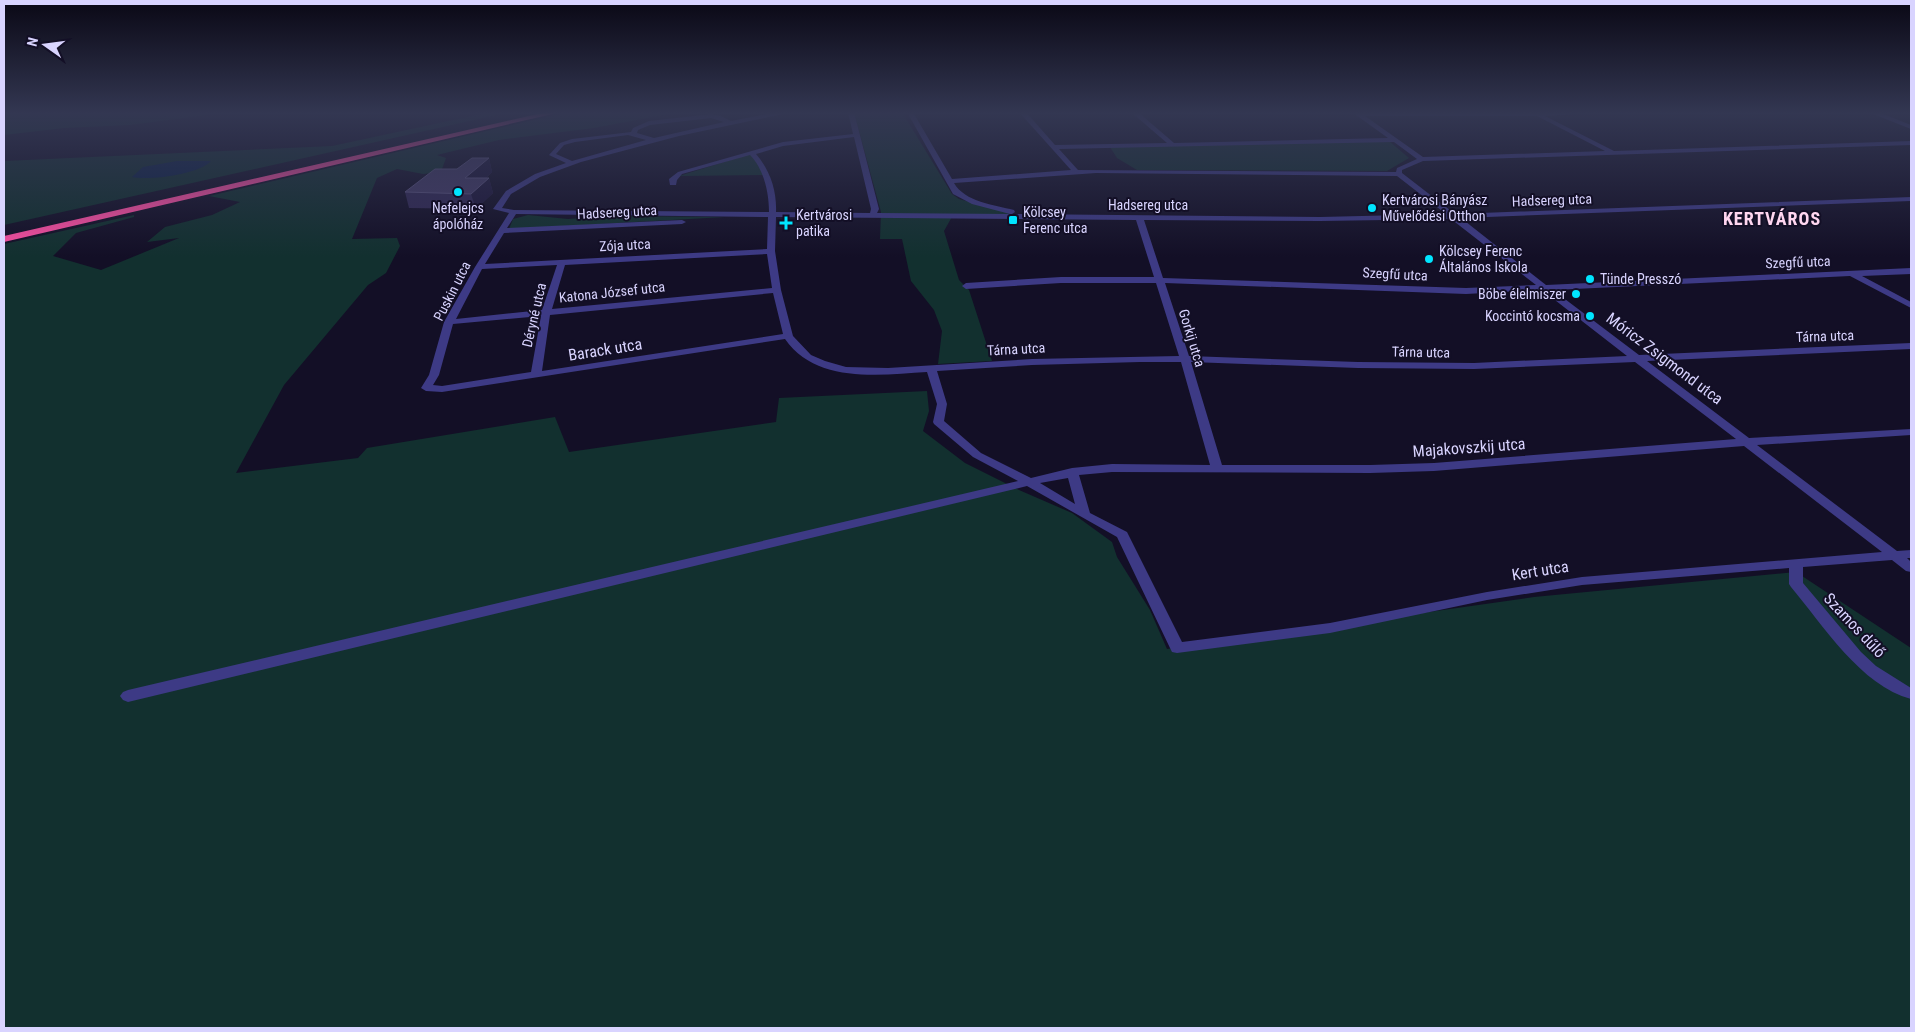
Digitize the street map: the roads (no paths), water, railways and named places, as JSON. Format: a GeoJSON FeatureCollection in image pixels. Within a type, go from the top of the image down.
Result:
{"type":"FeatureCollection","features":[{"type":"Feature","properties":{"kind":"highway"},"geometry":{"type":"LineString","coordinates":[[4,234],[330,160]]}},
{"type":"Feature","properties":{"kind":"highway"},"geometry":{"type":"LineString","coordinates":[[4,239],[348,160]]}},
{"type":"Feature","properties":{"kind":"street"},"geometry":{"type":"LineString","coordinates":[[565,160],[572,163],[582,160]]}},
{"type":"Feature","properties":{"kind":"street"},"geometry":{"type":"LineString","coordinates":[[673,183],[673,179],[680,173],[726,160]]}},
{"type":"Feature","properties":{"kind":"street"},"geometry":{"type":"LineString","coordinates":[[757,160],[768,181],[773,197],[771,251],[777,290],[788,336]]}},
{"type":"Feature","properties":{"kind":"street"},"geometry":{"type":"LineString","coordinates":[[864,160],[875,209],[872,216]]}},
{"type":"Feature","properties":{"kind":"street"},"geometry":{"type":"LineString","coordinates":[[938,160],[952,188],[966,199],[966,206],[960,216]]}},
{"type":"Feature","properties":{"kind":"street"},"geometry":{"type":"LineString","coordinates":[[1065,160],[1076,172]]}},
{"type":"Feature","properties":{"kind":"street"},"geometry":{"type":"LineString","coordinates":[[950,181],[1076,172],[1399,174],[1399,169],[1419,160]]}},
{"type":"Feature","properties":{"kind":"street","name":"Hadsereg utca"},"geometry":{"type":"LineString","coordinates":[[572,163],[515,186],[496,205],[496,209],[504,212],[731,215],[1320,219],[1911,199]]}},
{"type":"Feature","properties":{"kind":"street","name":"Móricz Zsigmond utca"},"geometry":{"type":"LineString","coordinates":[[1399,174],[1911,568]]}},
{"type":"Feature","properties":{"kind":"street","name":"Hadsereg utca"},"geometry":{"type":"LineString","coordinates":[[966,199],[1003,210],[1043,218]]}},
{"type":"Feature","properties":{"kind":"street","name":"Puskin utca"},"geometry":{"type":"LineString","coordinates":[[426,388],[434,375],[450,322],[479,267],[514,212]]}},
{"type":"Feature","properties":{"kind":"street","name":"Hadsereg utca"},"geometry":{"type":"LineString","coordinates":[[503,231],[706,220],[731,215]]}},
{"type":"Feature","properties":{"kind":"street","name":"Gorkij utca"},"geometry":{"type":"LineString","coordinates":[[1138,218],[1185,359],[1217,468]]}},
{"type":"Feature","properties":{"kind":"street","name":"Zója utca"},"geometry":{"type":"LineString","coordinates":[[479,267],[771,251]]}},
{"type":"Feature","properties":{"kind":"street","name":"Déryné utca"},"geometry":{"type":"LineString","coordinates":[[536,374],[546,313],[562,262]]}},
{"type":"Feature","properties":{"kind":"street","name":"Szegfű utca"},"geometry":{"type":"LineString","coordinates":[[966,286],[1061,280],[1159,280],[1324,284],[1466,291],[1911,271]]}},
{"type":"Feature","properties":{"kind":"street"},"geometry":{"type":"LineString","coordinates":[[1852,274],[1911,305]]}},
{"type":"Feature","properties":{"kind":"street","name":"Katona József utca"},"geometry":{"type":"LineString","coordinates":[[450,322],[777,290]]}},
{"type":"Feature","properties":{"kind":"street","name":"Tárna utca"},"geometry":{"type":"LineString","coordinates":[[788,336],[795,346],[807,357],[820,364],[846,370],[888,371],[1062,360],[1185,359],[1358,365],[1474,366],[1635,357],[1911,346]]}},
{"type":"Feature","properties":{"kind":"street","name":"Barack utca"},"geometry":{"type":"LineString","coordinates":[[426,388],[442,389],[788,336]]}},
{"type":"Feature","properties":{"kind":"street"},"geometry":{"type":"LineString","coordinates":[[931,367],[942,404],[938,422],[977,455],[1029,482],[1084,515]]}},
{"type":"Feature","properties":{"kind":"street","name":"Majakovszkij utca"},"geometry":{"type":"LineString","coordinates":[[128,696],[1072,472],[1112,468],[1370,469],[1434,466],[1746,442],[1911,432]]}},
{"type":"Feature","properties":{"kind":"street"},"geometry":{"type":"LineString","coordinates":[[1072,472],[1084,515]]}},
{"type":"Feature","properties":{"kind":"street","name":"Kert utca"},"geometry":{"type":"LineString","coordinates":[[1084,515],[1122,535],[1177,648],[1330,628],[1487,596],[1582,581],[1911,554]]}},
{"type":"Feature","properties":{"kind":"street","name":"Szamos dűlő"},"geometry":{"type":"LineString","coordinates":[[1796,564],[1796,584],[1856,656],[1871,670],[1891,684],[1911,694]]}},
{"type":"Feature","properties":{"kind":"water"},"geometry":{"type":"Polygon","coordinates":[[[177,161],[211,161],[205,166],[186,173],[150,178],[132,177],[143,167],[177,161]]]}},
{"type":"Feature","properties":{"kind":"place","name":"Nefelejcs ápolóház"},"geometry":{"type":"Point","coordinates":[458,192]}},
{"type":"Feature","properties":{"kind":"place","name":"Kertvárosi Bányász Művelődési Otthon"},"geometry":{"type":"Point","coordinates":[1372,208]}},
{"type":"Feature","properties":{"kind":"place","name":"Kölcsey Ferenc utca"},"geometry":{"type":"Point","coordinates":[1013,220]}},
{"type":"Feature","properties":{"kind":"place","name":"Kertvárosi patika"},"geometry":{"type":"Point","coordinates":[786,223]}},
{"type":"Feature","properties":{"kind":"place","name":"Kölcsey Ferenc Általános Iskola"},"geometry":{"type":"Point","coordinates":[1429,259]}},
{"type":"Feature","properties":{"kind":"place","name":"Tünde Presszó"},"geometry":{"type":"Point","coordinates":[1590,279]}},
{"type":"Feature","properties":{"kind":"place","name":"Böbe élelmiszer"},"geometry":{"type":"Point","coordinates":[1576,294]}},
{"type":"Feature","properties":{"kind":"place","name":"Koccintó kocsma"},"geometry":{"type":"Point","coordinates":[1590,316]}},
{"type":"Feature","properties":{"kind":"district","name":"KERTVÁROS"},"geometry":{"type":"Point","coordinates":[1772,219]}}]}
